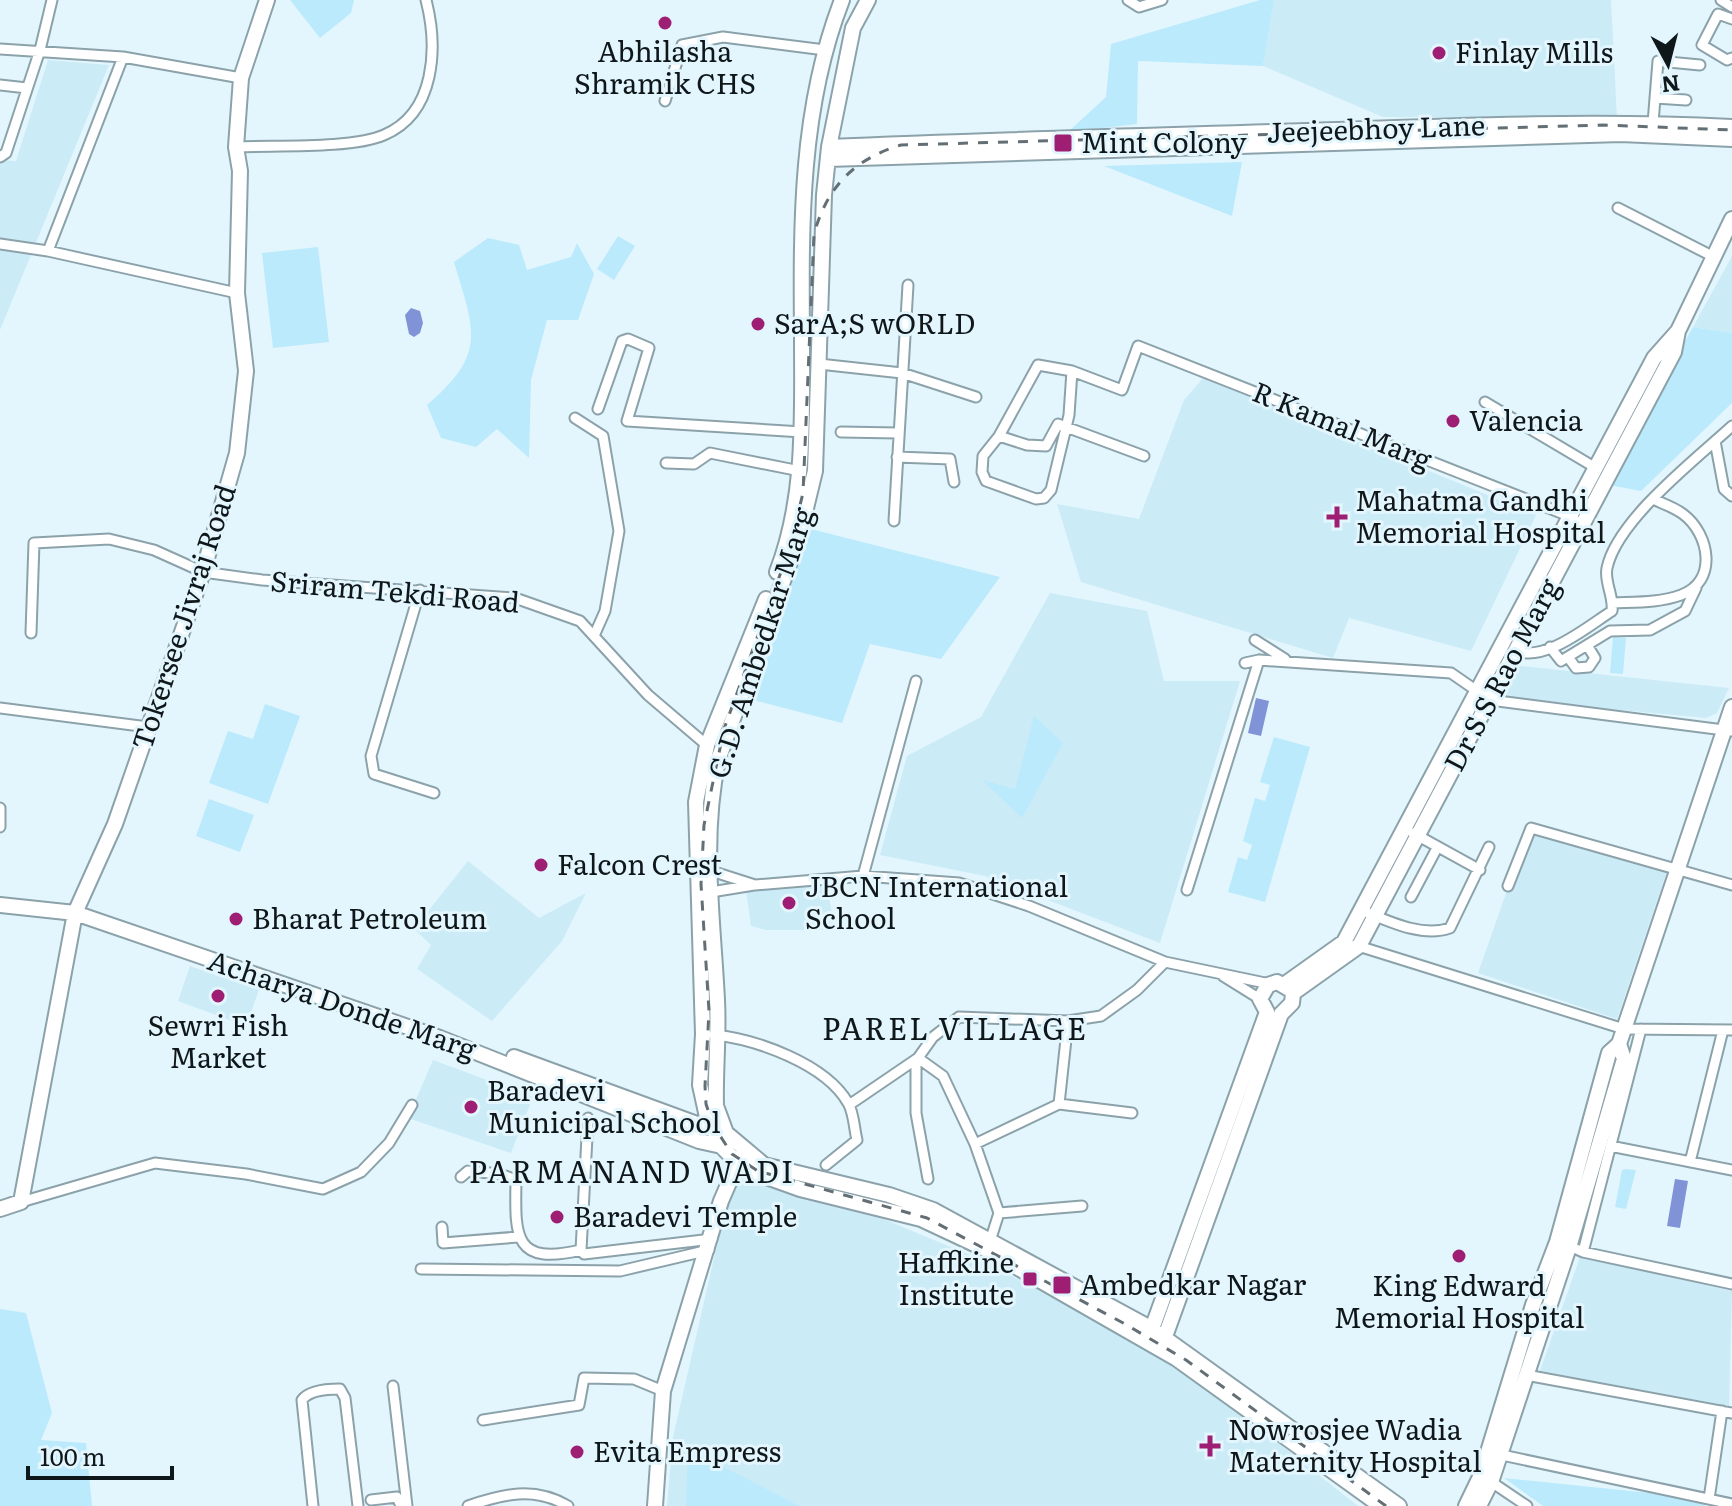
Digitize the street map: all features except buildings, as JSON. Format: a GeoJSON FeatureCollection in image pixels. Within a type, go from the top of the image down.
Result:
{"type":"FeatureCollection","features":[{"type":"Feature","properties":{"kind":"street"},"geometry":{"type":"LineString","coordinates":[[0,157],[6,153],[40,50],[52,0]]}},
{"type":"Feature","properties":{"kind":"street","name":"Tokersee Jivraj Road"},"geometry":{"type":"LineString","coordinates":[[21,1202],[77,910],[115,824],[203,572],[237,453],[246,371],[237,293],[240,171],[236,147],[241,78],[267,0]]}},
{"type":"Feature","properties":{"kind":"street"},"geometry":{"type":"LineString","coordinates":[[236,147],[361,141],[384,135],[400,125],[430,84],[430,17],[426,0]]}},
{"type":"Feature","properties":{"kind":"street"},"geometry":{"type":"LineString","coordinates":[[720,1137],[710,1034],[708,949],[696,802],[707,745],[791,545],[802,432],[803,176],[825,50],[842,0]]}},
{"type":"Feature","properties":{"kind":"street","name":"G.D. Ambedkar Marg"},"geometry":{"type":"LineString","coordinates":[[704,894],[718,760],[815,471],[828,153],[853,28],[868,0]]}},
{"type":"Feature","properties":{"kind":"street"},"geometry":{"type":"LineString","coordinates":[[1128,0],[1139,7],[1162,0]]}},
{"type":"Feature","properties":{"kind":"street"},"geometry":{"type":"LineString","coordinates":[[1721,0],[1732,7]]}},
{"type":"Feature","properties":{"kind":"street"},"geometry":{"type":"LineString","coordinates":[[1732,19],[1718,14],[1702,45],[1727,60],[1732,58]]}},
{"type":"Feature","properties":{"kind":"street"},"geometry":{"type":"LineString","coordinates":[[665,101],[682,45],[723,37],[825,50]]}},
{"type":"Feature","properties":{"kind":"street"},"geometry":{"type":"LineString","coordinates":[[0,49],[123,57],[241,78]]}},
{"type":"Feature","properties":{"kind":"street"},"geometry":{"type":"LineString","coordinates":[[48,251],[123,57]]}},
{"type":"Feature","properties":{"kind":"street"},"geometry":{"type":"LineString","coordinates":[[1653,123],[1658,61],[1700,65]]}},
{"type":"Feature","properties":{"kind":"street"},"geometry":{"type":"LineString","coordinates":[[0,85],[27,88]]}},
{"type":"Feature","properties":{"kind":"street"},"geometry":{"type":"LineString","coordinates":[[1655,98],[1686,100]]}},
{"type":"Feature","properties":{"kind":"street","name":"Jeejeebhoy Lane"},"geometry":{"type":"LineString","coordinates":[[828,153],[1653,123],[1671,130],[1732,127]]}},
{"type":"Feature","properties":{"kind":"street"},"geometry":{"type":"LineString","coordinates":[[1414,134],[1621,134],[1671,130],[1732,139]]}},
{"type":"Feature","properties":{"kind":"street"},"geometry":{"type":"LineString","coordinates":[[1618,208],[1714,257]]}},
{"type":"Feature","properties":{"kind":"street"},"geometry":{"type":"LineString","coordinates":[[1289,989],[1352,944],[1361,910],[1411,832],[1475,692],[1576,519],[1596,468],[1654,358],[1678,331],[1732,219]]}},
{"type":"Feature","properties":{"kind":"street"},"geometry":{"type":"LineString","coordinates":[[0,244],[48,251],[237,293]]}},
{"type":"Feature","properties":{"kind":"street"},"geometry":{"type":"LineString","coordinates":[[894,521],[908,285]]}},
{"type":"Feature","properties":{"kind":"street","name":"Dr S S Rao Marg"},"geometry":{"type":"LineString","coordinates":[[1352,944],[1376,916],[1411,832],[1490,700],[1576,519],[1674,352],[1678,331]]}},
{"type":"Feature","properties":{"kind":"street"},"geometry":{"type":"LineString","coordinates":[[598,409],[622,341],[628,339],[649,348],[625,415],[627,421],[802,432]]}},
{"type":"Feature","properties":{"kind":"street","name":"R Kamal Marg"},"geometry":{"type":"LineString","coordinates":[[1072,371],[1122,390],[1138,346],[1576,519]]}},
{"type":"Feature","properties":{"kind":"street"},"geometry":{"type":"LineString","coordinates":[[819,364],[902,373],[976,397]]}},
{"type":"Feature","properties":{"kind":"street"},"geometry":{"type":"LineString","coordinates":[[1038,365],[1072,371],[1066,427],[1051,490],[1044,498],[1036,499],[986,481],[982,472],[983,456],[999,436],[1038,365]]}},
{"type":"Feature","properties":{"kind":"street"},"geometry":{"type":"LineString","coordinates":[[1485,402],[1596,468]]}},
{"type":"Feature","properties":{"kind":"street"},"geometry":{"type":"LineString","coordinates":[[575,418],[603,436],[618,512],[619,531],[605,611],[594,636]]}},
{"type":"Feature","properties":{"kind":"street"},"geometry":{"type":"LineString","coordinates":[[999,436],[1046,446],[1058,424],[1144,456]]}},
{"type":"Feature","properties":{"kind":"street"},"geometry":{"type":"LineString","coordinates":[[1517,645],[1539,651],[1612,611],[1606,572],[1613,550],[1655,500],[1732,426]]}},
{"type":"Feature","properties":{"kind":"street"},"geometry":{"type":"LineString","coordinates":[[841,432],[898,433]]}},
{"type":"Feature","properties":{"kind":"street"},"geometry":{"type":"LineString","coordinates":[[1715,441],[1724,489],[1732,496]]}},
{"type":"Feature","properties":{"kind":"street"},"geometry":{"type":"LineString","coordinates":[[666,463],[694,464],[710,453],[800,471]]}},
{"type":"Feature","properties":{"kind":"street"},"geometry":{"type":"LineString","coordinates":[[897,457],[950,459],[954,482]]}},
{"type":"Feature","properties":{"kind":"street"},"geometry":{"type":"LineString","coordinates":[[1613,603],[1656,601],[1685,595],[1705,574],[1708,552],[1697,529],[1683,514],[1655,500]]}},
{"type":"Feature","properties":{"kind":"street","name":"Sriram Tekdi Road"},"geometry":{"type":"LineString","coordinates":[[31,633],[34,543],[109,539],[154,550],[203,572],[262,580],[515,598],[580,621],[648,695],[707,745],[718,760]]}},
{"type":"Feature","properties":{"kind":"street"},"geometry":{"type":"LineString","coordinates":[[1550,647],[1561,661],[1610,631],[1650,630],[1685,611],[1701,578]]}},
{"type":"Feature","properties":{"kind":"street"},"geometry":{"type":"LineString","coordinates":[[420,590],[371,756],[374,774],[434,793]]}},
{"type":"Feature","properties":{"kind":"street"},"geometry":{"type":"LineString","coordinates":[[1255,640],[1288,661]]}},
{"type":"Feature","properties":{"kind":"street"},"geometry":{"type":"LineString","coordinates":[[1568,657],[1576,668],[1589,667],[1595,658],[1587,645]]}},
{"type":"Feature","properties":{"kind":"street"},"geometry":{"type":"LineString","coordinates":[[1187,890],[1259,660]]}},
{"type":"Feature","properties":{"kind":"street"},"geometry":{"type":"LineString","coordinates":[[1245,663],[1288,661],[1451,673],[1490,700],[1730,722],[1619,1044],[1624,1059],[1570,1246],[1539,1307],[1479,1506]]}},
{"type":"Feature","properties":{"kind":"street"},"geometry":{"type":"LineString","coordinates":[[863,876],[916,681]]}},
{"type":"Feature","properties":{"kind":"street"},"geometry":{"type":"LineString","coordinates":[[0,708],[148,727]]}},
{"type":"Feature","properties":{"kind":"street"},"geometry":{"type":"LineString","coordinates":[[0,808],[0,827]]}},
{"type":"Feature","properties":{"kind":"street"},"geometry":{"type":"LineString","coordinates":[[1508,886],[1531,828],[1732,885]]}},
{"type":"Feature","properties":{"kind":"street"},"geometry":{"type":"LineString","coordinates":[[1411,832],[1480,870]]}},
{"type":"Feature","properties":{"kind":"street"},"geometry":{"type":"LineString","coordinates":[[1361,910],[1437,933],[1450,928],[1489,847]]}},
{"type":"Feature","properties":{"kind":"street"},"geometry":{"type":"LineString","coordinates":[[1411,897],[1437,848]]}},
{"type":"Feature","properties":{"kind":"street"},"geometry":{"type":"LineString","coordinates":[[708,870],[755,885]]}},
{"type":"Feature","properties":{"kind":"street"},"geometry":{"type":"LineString","coordinates":[[704,894],[755,885],[863,876],[959,883],[1042,911],[1165,962],[1289,989]]}},
{"type":"Feature","properties":{"kind":"street","name":"Acharya Donde Marg"},"geometry":{"type":"LineString","coordinates":[[0,895],[77,910],[720,1137],[764,1165],[921,1219],[1012,1258],[1156,1339],[1392,1505]]}},
{"type":"Feature","properties":{"kind":"street","name":"Acharya Donde Marg"},"geometry":{"type":"LineString","coordinates":[[0,905],[77,910]]}},
{"type":"Feature","properties":{"kind":"street"},"geometry":{"type":"LineString","coordinates":[[1352,944],[1624,1029],[1728,1030],[1690,1162]]}},
{"type":"Feature","properties":{"kind":"street"},"geometry":{"type":"LineString","coordinates":[[849,1105],[917,1059],[933,1037],[959,1017],[1068,1021],[1101,1016],[1137,990],[1165,962]]}},
{"type":"Feature","properties":{"kind":"street"},"geometry":{"type":"LineString","coordinates":[[1223,976],[1270,1008],[1292,1003],[1289,989]]}},
{"type":"Feature","properties":{"kind":"street"},"geometry":{"type":"LineString","coordinates":[[1156,1339],[1270,1008],[1270,984]]}},
{"type":"Feature","properties":{"kind":"street"},"geometry":{"type":"LineString","coordinates":[[1059,1104],[1068,1021]]}},
{"type":"Feature","properties":{"kind":"street"},"geometry":{"type":"LineString","coordinates":[[1599,1143],[1641,1029]]}},
{"type":"Feature","properties":{"kind":"street"},"geometry":{"type":"LineString","coordinates":[[710,1034],[754,1041],[801,1062],[839,1091],[849,1105],[857,1140],[826,1165]]}},
{"type":"Feature","properties":{"kind":"street"},"geometry":{"type":"LineString","coordinates":[[917,1059],[943,1076],[975,1144],[999,1213],[991,1238]]}},
{"type":"Feature","properties":{"kind":"street"},"geometry":{"type":"LineString","coordinates":[[917,1059],[916,1113],[928,1179]]}},
{"type":"Feature","properties":{"kind":"street"},"geometry":{"type":"LineString","coordinates":[[975,1144],[1059,1104],[1132,1113]]}},
{"type":"Feature","properties":{"kind":"street"},"geometry":{"type":"LineString","coordinates":[[0,1209],[155,1163],[246,1174],[323,1189],[361,1172],[389,1143],[412,1105]]}},
{"type":"Feature","properties":{"kind":"street"},"geometry":{"type":"LineString","coordinates":[[581,1250],[588,1118]]}},
{"type":"Feature","properties":{"kind":"street"},"geometry":{"type":"LineString","coordinates":[[1599,1143],[1732,1170]]}},
{"type":"Feature","properties":{"kind":"street"},"geometry":{"type":"LineString","coordinates":[[655,1506],[663,1391],[741,1153]]}},
{"type":"Feature","properties":{"kind":"street"},"geometry":{"type":"LineString","coordinates":[[461,1177],[468,1171],[500,1174],[516,1180],[518,1237],[523,1246],[539,1255],[710,1244]]}},
{"type":"Feature","properties":{"kind":"street","name":"Acharya Donde Marg"},"geometry":{"type":"LineString","coordinates":[[832,1190],[889,1195],[933,1210],[991,1238],[1012,1258]]}},
{"type":"Feature","properties":{"kind":"street"},"geometry":{"type":"LineString","coordinates":[[999,1213],[1082,1206]]}},
{"type":"Feature","properties":{"kind":"street"},"geometry":{"type":"LineString","coordinates":[[442,1227],[443,1243],[518,1237]]}},
{"type":"Feature","properties":{"kind":"street"},"geometry":{"type":"LineString","coordinates":[[421,1269],[620,1271],[710,1244]]}},
{"type":"Feature","properties":{"kind":"street"},"geometry":{"type":"LineString","coordinates":[[1570,1246],[1732,1284]]}},
{"type":"Feature","properties":{"kind":"street"},"geometry":{"type":"LineString","coordinates":[[1511,1399],[1526,1375],[1539,1307]]}},
{"type":"Feature","properties":{"kind":"street"},"geometry":{"type":"LineString","coordinates":[[1526,1375],[1727,1412],[1709,1499]]}},
{"type":"Feature","properties":{"kind":"street"},"geometry":{"type":"LineString","coordinates":[[483,1420],[579,1405],[584,1378],[634,1379],[663,1391]]}},
{"type":"Feature","properties":{"kind":"street"},"geometry":{"type":"LineString","coordinates":[[393,1386],[403,1504]]}},
{"type":"Feature","properties":{"kind":"street"},"geometry":{"type":"LineString","coordinates":[[313,1506],[302,1400],[310,1393],[332,1389],[340,1389],[345,1398],[358,1506]]}},
{"type":"Feature","properties":{"kind":"street"},"geometry":{"type":"LineString","coordinates":[[1494,1453],[1732,1504]]}},
{"type":"Feature","properties":{"kind":"street"},"geometry":{"type":"LineString","coordinates":[[1466,1506],[1486,1479]]}},
{"type":"Feature","properties":{"kind":"street"},"geometry":{"type":"LineString","coordinates":[[1486,1479],[1527,1506]]}},
{"type":"Feature","properties":{"kind":"street"},"geometry":{"type":"LineString","coordinates":[[468,1506],[498,1496],[528,1493],[553,1498],[568,1506]]}},
{"type":"Feature","properties":{"kind":"street"},"geometry":{"type":"LineString","coordinates":[[371,1500],[397,1497],[403,1504]]}},
{"type":"Feature","properties":{"kind":"shaded area"},"geometry":{"type":"Polygon","coordinates":[[[290,0],[354,0],[351,13],[320,38],[290,0]]]}},
{"type":"Feature","properties":{"kind":"shaded area"},"geometry":{"type":"Polygon","coordinates":[[[1260,0],[1274,0],[1263,66],[1138,61],[1137,124],[1068,132],[1106,97],[1111,44],[1260,0]]]}},
{"type":"Feature","properties":{"kind":"shaded area","name":"Finlay Mills"},"geometry":{"type":"Polygon","coordinates":[[[1274,0],[1611,0],[1617,118],[1383,117],[1263,66],[1274,0]]]}},
{"type":"Feature","properties":{"kind":"shaded area"},"geometry":{"type":"Polygon","coordinates":[[[48,60],[109,65],[0,330],[0,160],[16,161],[48,60]]]}},
{"type":"Feature","properties":{"kind":"shaded area"},"geometry":{"type":"Polygon","coordinates":[[[1242,162],[1232,216],[1104,166],[1242,162]]]}},
{"type":"Feature","properties":{"kind":"shaded area"},"geometry":{"type":"Polygon","coordinates":[[[618,236],[635,246],[614,280],[597,269],[618,236]]]}},
{"type":"Feature","properties":{"kind":"shaded area"},"geometry":{"type":"Polygon","coordinates":[[[488,238],[519,245],[527,270],[571,257],[577,243],[594,274],[578,320],[547,320],[531,380],[529,458],[497,429],[476,447],[441,438],[427,405],[460,370],[471,340],[467,306],[454,262],[488,238]]]}},
{"type":"Feature","properties":{"kind":"shaded area"},"geometry":{"type":"Polygon","coordinates":[[[318,247],[329,342],[273,348],[262,253],[318,247]]]}},
{"type":"Feature","properties":{"kind":"shaded area"},"geometry":{"type":"Polygon","coordinates":[[[1732,256],[1732,333],[1693,327],[1732,256]]]}},
{"type":"Feature","properties":{"kind":"shaded area"},"geometry":{"type":"Polygon","coordinates":[[[1693,327],[1732,333],[1732,403],[1641,491],[1604,484],[1693,327]]]}},
{"type":"Feature","properties":{"kind":"shaded area","name":"Mahatma Gandhi Memorial Hospital"},"geometry":{"type":"Polygon","coordinates":[[[1203,378],[1536,515],[1471,651],[1349,618],[1333,658],[1081,582],[1057,504],[1139,519],[1184,400],[1203,378]]]}},
{"type":"Feature","properties":{"kind":"shaded area"},"geometry":{"type":"Polygon","coordinates":[[[807,528],[1000,577],[941,659],[870,644],[842,723],[749,699],[807,528]]]}},
{"type":"Feature","properties":{"kind":"shaded area"},"geometry":{"type":"Polygon","coordinates":[[[1050,593],[1147,611],[1164,681],[1240,681],[1160,943],[985,876],[880,855],[907,756],[981,717],[1050,593]]]}},
{"type":"Feature","properties":{"kind":"shaded area"},"geometry":{"type":"Polygon","coordinates":[[[1613,637],[1626,638],[1623,674],[1610,673],[1613,637]]]}},
{"type":"Feature","properties":{"kind":"shaded area"},"geometry":{"type":"Polygon","coordinates":[[[1512,665],[1729,688],[1717,713],[1706,718],[1503,699],[1499,690],[1512,665]]]}},
{"type":"Feature","properties":{"kind":"shaded area"},"geometry":{"type":"Polygon","coordinates":[[[265,704],[300,716],[268,804],[209,783],[228,731],[253,739],[265,704]]]}},
{"type":"Feature","properties":{"kind":"shaded area"},"geometry":{"type":"Polygon","coordinates":[[[1034,716],[1063,743],[1022,818],[982,780],[1015,789],[1034,716]]]}},
{"type":"Feature","properties":{"kind":"shaded area"},"geometry":{"type":"Polygon","coordinates":[[[1274,737],[1310,747],[1265,902],[1228,892],[1238,857],[1247,860],[1252,845],[1243,841],[1255,798],[1265,801],[1270,785],[1260,782],[1274,737]]]}},
{"type":"Feature","properties":{"kind":"shaded area"},"geometry":{"type":"Polygon","coordinates":[[[209,799],[254,815],[240,852],[196,836],[209,799]]]}},
{"type":"Feature","properties":{"kind":"shaded area"},"geometry":{"type":"Polygon","coordinates":[[[1530,825],[1670,862],[1617,1019],[1478,973],[1530,825]]]}},
{"type":"Feature","properties":{"kind":"shaded area"},"geometry":{"type":"Polygon","coordinates":[[[468,861],[539,918],[586,893],[562,941],[492,1021],[417,969],[431,945],[414,929],[468,861]]]}},
{"type":"Feature","properties":{"kind":"shaded area","name":"JBCN International School"},"geometry":{"type":"Polygon","coordinates":[[[826,880],[833,919],[826,930],[766,930],[751,926],[745,883],[826,880]]]}},
{"type":"Feature","properties":{"kind":"shaded area","name":"Sewri Fish Market"},"geometry":{"type":"Polygon","coordinates":[[[190,966],[259,990],[246,1026],[178,1001],[190,966]]]}},
{"type":"Feature","properties":{"kind":"shaded area","name":"Baradevi Municipal School"},"geometry":{"type":"Polygon","coordinates":[[[433,1060],[533,1097],[511,1153],[408,1118],[433,1060]]]}},
{"type":"Feature","properties":{"kind":"shaded area"},"geometry":{"type":"Polygon","coordinates":[[[737,1158],[982,1260],[1136,1343],[1205,1385],[1358,1506],[667,1506],[673,1437],[737,1158]]]}},
{"type":"Feature","properties":{"kind":"shaded area"},"geometry":{"type":"Polygon","coordinates":[[[1622,1170],[1636,1170],[1626,1209],[1615,1207],[1622,1170]]]}},
{"type":"Feature","properties":{"kind":"shaded area"},"geometry":{"type":"Polygon","coordinates":[[[1580,1257],[1732,1291],[1729,1406],[1540,1371],[1580,1257]]]}},
{"type":"Feature","properties":{"kind":"shaded area"},"geometry":{"type":"Polygon","coordinates":[[[0,1309],[26,1313],[52,1413],[41,1440],[86,1443],[92,1506],[0,1506],[0,1309]]]}},
{"type":"Feature","properties":{"kind":"shaded area"},"geometry":{"type":"Polygon","coordinates":[[[689,1449],[799,1506],[686,1506],[689,1449]]]}},
{"type":"Feature","properties":{"kind":"shaded area"},"geometry":{"type":"Polygon","coordinates":[[[1504,1478],[1708,1499],[1705,1506],[1543,1506],[1504,1478]]]}},
{"type":"Feature","properties":{"kind":"water"},"geometry":{"type":"Polygon","coordinates":[[[411,308],[420,311],[423,323],[420,333],[414,337],[409,334],[405,315],[411,308]]]}},
{"type":"Feature","properties":{"kind":"water"},"geometry":{"type":"Polygon","coordinates":[[[1256,698],[1269,701],[1261,736],[1248,733],[1256,698]]]}},
{"type":"Feature","properties":{"kind":"water"},"geometry":{"type":"Polygon","coordinates":[[[1675,1179],[1688,1181],[1680,1228],[1667,1226],[1675,1179]]]}},
{"type":"Feature","properties":{"kind":"railway"},"geometry":{"type":"LineString","coordinates":[[1386,1506],[1186,1360],[1125,1324],[927,1218],[758,1171],[732,1154],[713,1125],[706,1104],[705,1086],[709,1011],[701,884],[704,825],[724,729],[789,550],[803,493],[814,234],[826,202],[845,177],[869,158],[901,145],[1603,125],[1732,130]]}},
{"type":"Feature","properties":{"kind":"place","name":"Abhilasha Shramik CHS"},"geometry":{"type":"Point","coordinates":[665,23]}},
{"type":"Feature","properties":{"kind":"place","name":"Finlay Mills"},"geometry":{"type":"Point","coordinates":[1439,53]}},
{"type":"Feature","properties":{"kind":"place","name":"Mint Colony"},"geometry":{"type":"Point","coordinates":[1063,143]}},
{"type":"Feature","properties":{"kind":"place","name":"SarA;S wORLD"},"geometry":{"type":"Point","coordinates":[758,324]}},
{"type":"Feature","properties":{"kind":"place","name":"Valencia"},"geometry":{"type":"Point","coordinates":[1453,421]}},
{"type":"Feature","properties":{"kind":"place","name":"Mahatma Gandhi Memorial Hospital"},"geometry":{"type":"Point","coordinates":[1337,517]}},
{"type":"Feature","properties":{"kind":"place","name":"Falcon Crest"},"geometry":{"type":"Point","coordinates":[541,865]}},
{"type":"Feature","properties":{"kind":"place","name":"JBCN International School"},"geometry":{"type":"Point","coordinates":[789,903]}},
{"type":"Feature","properties":{"kind":"place","name":"Bharat Petroleum"},"geometry":{"type":"Point","coordinates":[236,919]}},
{"type":"Feature","properties":{"kind":"place","name":"Sewri Fish Market"},"geometry":{"type":"Point","coordinates":[218,996]}},
{"type":"Feature","properties":{"kind":"place","name":"Baradevi Municipal School"},"geometry":{"type":"Point","coordinates":[471,1107]}},
{"type":"Feature","properties":{"kind":"place","name":"Baradevi Temple"},"geometry":{"type":"Point","coordinates":[557,1217]}},
{"type":"Feature","properties":{"kind":"place","name":"King Edward Memorial Hospital"},"geometry":{"type":"Point","coordinates":[1459,1256]}},
{"type":"Feature","properties":{"kind":"place","name":"Haffkine Institute"},"geometry":{"type":"Point","coordinates":[1030,1279]}},
{"type":"Feature","properties":{"kind":"place","name":"Ambedkar Nagar"},"geometry":{"type":"Point","coordinates":[1062,1285]}},
{"type":"Feature","properties":{"kind":"place","name":"Nowrosjee Wadia Maternity Hospital"},"geometry":{"type":"Point","coordinates":[1210,1446]}},
{"type":"Feature","properties":{"kind":"place","name":"Evita Empress"},"geometry":{"type":"Point","coordinates":[577,1452]}},
{"type":"Feature","properties":{"kind":"district","name":"PAREL VILLAGE"},"geometry":{"type":"Point","coordinates":[955,1030]}},
{"type":"Feature","properties":{"kind":"district","name":"PARMANAND WADI"},"geometry":{"type":"Point","coordinates":[632,1173]}}]}
